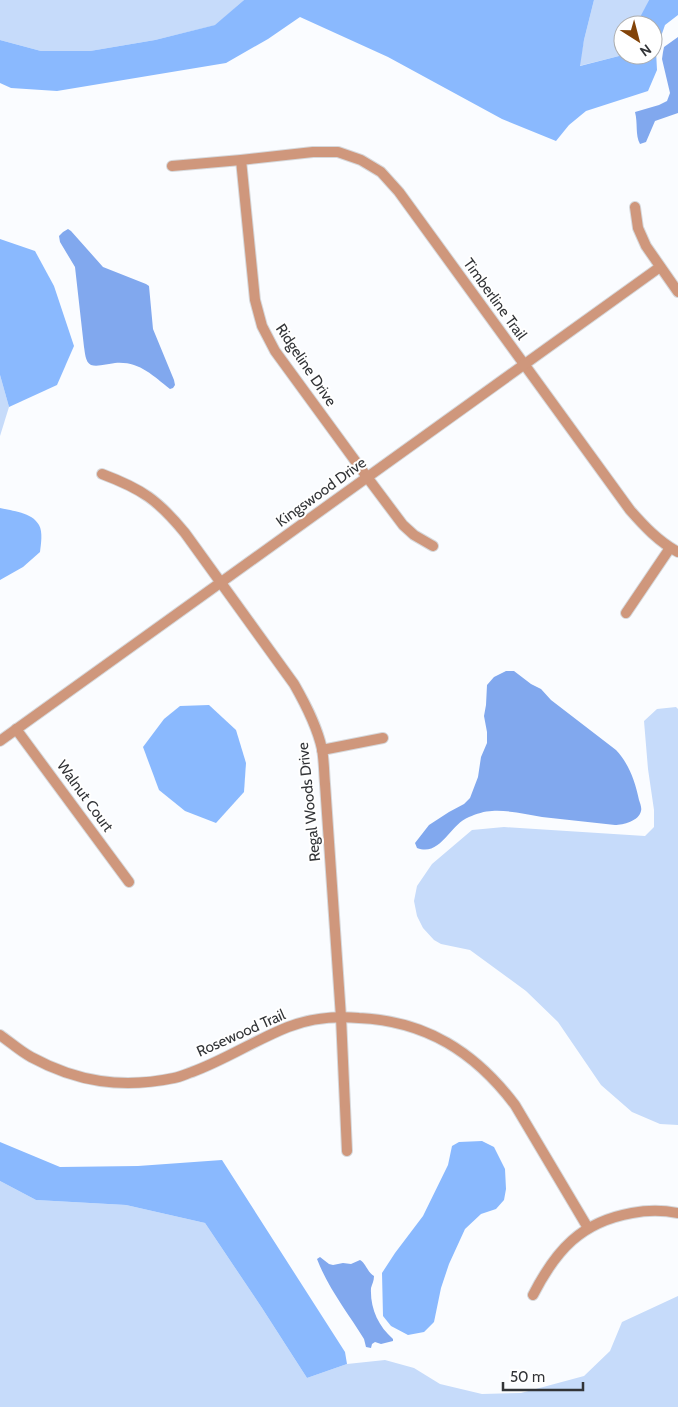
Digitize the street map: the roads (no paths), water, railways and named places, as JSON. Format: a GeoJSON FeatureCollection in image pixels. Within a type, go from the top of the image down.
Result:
{"type":"FeatureCollection","features":[{"type":"Feature","properties":{"kind":"street","name":"Timberline Trail"},"geometry":{"type":"LineString","coordinates":[[172,166],[313,152],[338,152],[361,160],[380,172],[399,192],[630,510],[643,525],[674,550]]}},
{"type":"Feature","properties":{"kind":"street","name":"Ridgeline Drive"},"geometry":{"type":"LineString","coordinates":[[241,160],[255,300],[262,326],[275,351],[404,526],[432,546]]}},
{"type":"Feature","properties":{"kind":"street"},"geometry":{"type":"LineString","coordinates":[[635,207],[638,228],[646,246],[678,292]]}},
{"type":"Feature","properties":{"kind":"street","name":"Kingswood Drive"},"geometry":{"type":"LineString","coordinates":[[0,741],[660,267]]}},
{"type":"Feature","properties":{"kind":"street","name":"Regal Woods Drive"},"geometry":{"type":"LineString","coordinates":[[102,474],[141,491],[169,514],[294,684],[318,734],[322,750],[341,1017],[347,1151]]}},
{"type":"Feature","properties":{"kind":"street"},"geometry":{"type":"LineString","coordinates":[[626,613],[674,550]]}},
{"type":"Feature","properties":{"kind":"street","name":"Walnut Court"},"geometry":{"type":"LineString","coordinates":[[16,729],[129,882]]}},
{"type":"Feature","properties":{"kind":"street"},"geometry":{"type":"LineString","coordinates":[[322,750],[382,738]]}},
{"type":"Feature","properties":{"kind":"street","name":"Rosewood Trail"},"geometry":{"type":"LineString","coordinates":[[0,1035],[29,1056],[66,1073],[98,1081],[124,1083],[175,1078],[222,1059],[290,1026],[320,1018],[380,1019],[418,1028],[463,1052],[502,1088],[515,1105],[588,1228]]}},
{"type":"Feature","properties":{"kind":"street"},"geometry":{"type":"LineString","coordinates":[[533,1295],[543,1275],[560,1252],[588,1228],[620,1215],[647,1211],[678,1213]]}}]}
